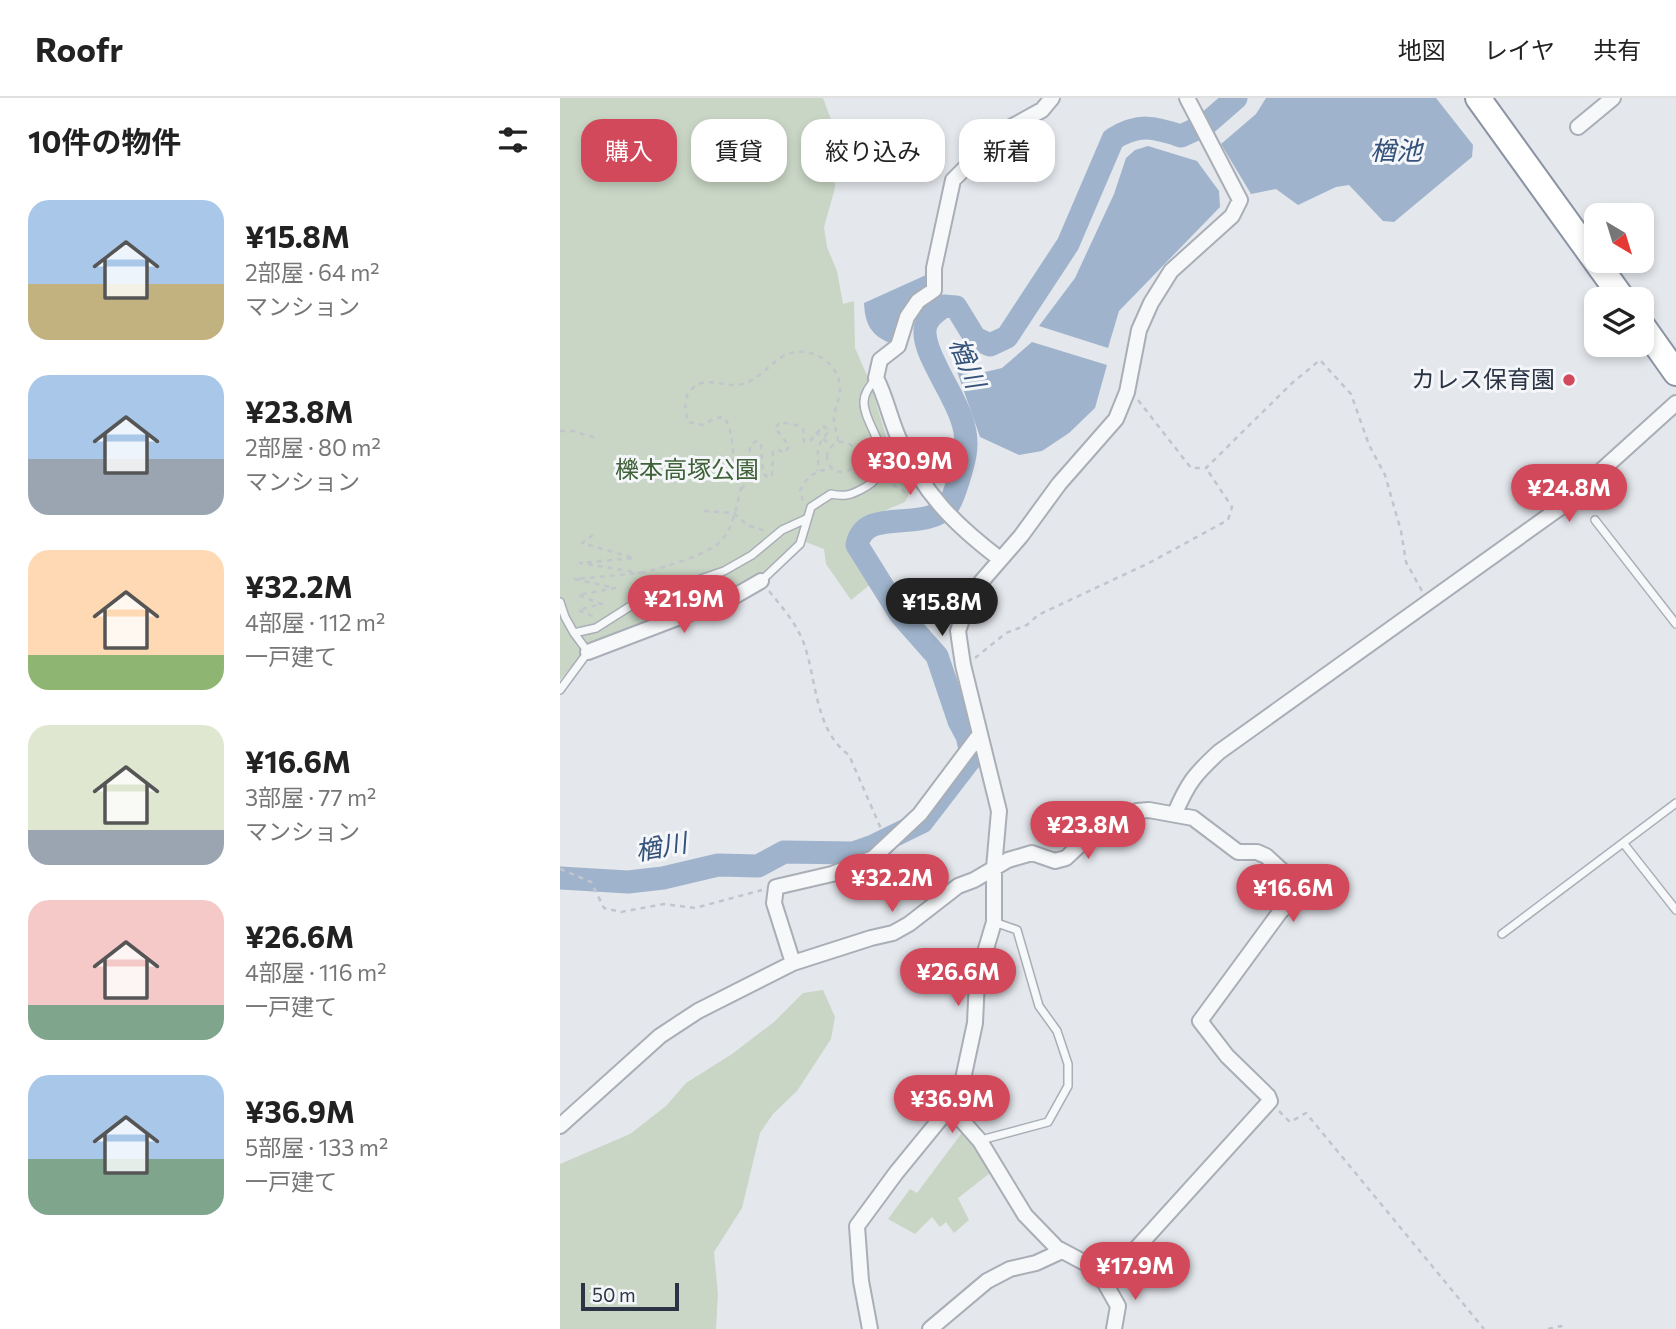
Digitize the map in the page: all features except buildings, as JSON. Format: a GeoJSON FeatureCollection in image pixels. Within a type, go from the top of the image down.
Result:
{"type":"FeatureCollection","features":[{"type":"Feature","properties":{"kind":"highway"},"geometry":{"type":"LineString","coordinates":[[1478,98],[1614,287]]}},
{"type":"Feature","properties":{"kind":"highway"},"geometry":{"type":"LineString","coordinates":[[1654,343],[1676,373]]}},
{"type":"Feature","properties":{"kind":"street"},"geometry":{"type":"LineString","coordinates":[[1000,559],[950,517],[925,489],[899,438],[876,378],[880,360],[898,346],[907,317],[918,301],[934,290],[934,268],[953,180],[985,148],[1011,127],[1042,110],[1052,98]]}},
{"type":"Feature","properties":{"kind":"street"},"geometry":{"type":"LineString","coordinates":[[870,1329],[861,1281],[857,1226],[887,1184],[950,1107],[963,1079],[975,1023],[977,979],[994,922],[994,868],[999,811],[963,665],[958,631],[967,605],[981,582],[1028,527],[1059,484],[1116,419],[1127,392],[1139,330],[1151,303],[1171,271],[1232,216],[1240,200],[1187,98]]}},
{"type":"Feature","properties":{"kind":"street"},"geometry":{"type":"LineString","coordinates":[[1578,127],[1613,98]]}},
{"type":"Feature","properties":{"kind":"street"},"geometry":{"type":"LineString","coordinates":[[1175,813],[1186,785],[1219,752],[1561,507],[1676,403]]}},
{"type":"Feature","properties":{"kind":"street"},"geometry":{"type":"LineString","coordinates":[[588,652],[707,608],[761,581]]}},
{"type":"Feature","properties":{"kind":"street"},"geometry":{"type":"LineString","coordinates":[[793,963],[774,903],[776,887],[855,867],[873,858],[920,814],[980,734]]}},
{"type":"Feature","properties":{"kind":"street"},"geometry":{"type":"LineString","coordinates":[[560,1126],[660,1036],[698,1011],[793,963],[893,933],[958,886],[1008,860],[1032,853],[1055,861],[1066,858],[1086,839],[1117,819],[1137,811],[1175,813],[1193,818],[1238,852],[1257,852],[1266,856],[1303,890],[1280,912],[1200,1021],[1227,1056],[1270,1101],[1105,1283]]}},
{"type":"Feature","properties":{"kind":"street"},"geometry":{"type":"LineString","coordinates":[[950,1107],[980,1141],[1025,1215],[1062,1251],[1087,1264],[1105,1283],[1118,1306],[1114,1329]]}},
{"type":"Feature","properties":{"kind":"street"},"geometry":{"type":"LineString","coordinates":[[930,1329],[988,1281],[1010,1269],[1036,1263],[1062,1251]]}},
{"type":"Feature","properties":{"kind":"lane"},"geometry":{"type":"LineString","coordinates":[[761,581],[800,544],[811,507],[831,494],[843,497],[865,488],[881,468],[881,448],[863,405],[865,393],[876,378]]}},
{"type":"Feature","properties":{"kind":"lane"},"geometry":{"type":"LineString","coordinates":[[574,633],[600,626],[629,607],[724,571],[752,555],[782,530],[806,519]]}},
{"type":"Feature","properties":{"kind":"lane"},"geometry":{"type":"LineString","coordinates":[[1595,520],[1676,624]]}},
{"type":"Feature","properties":{"kind":"lane"},"geometry":{"type":"LineString","coordinates":[[560,603],[565,618],[588,652],[560,690]]}},
{"type":"Feature","properties":{"kind":"lane"},"geometry":{"type":"LineString","coordinates":[[1502,934],[1676,803]]}},
{"type":"Feature","properties":{"kind":"lane"},"geometry":{"type":"LineString","coordinates":[[1624,844],[1676,910]]}},
{"type":"Feature","properties":{"kind":"lane"},"geometry":{"type":"LineString","coordinates":[[980,1141],[1048,1122],[1069,1086],[1068,1064],[1057,1031],[1039,1006],[1017,930],[994,922]]}},
{"type":"Feature","properties":{"kind":"path"},"geometry":{"type":"LineString","coordinates":[[741,489],[735,481],[731,427],[724,416],[702,425],[688,422],[684,407],[688,394],[696,385],[710,381],[727,386],[746,383],[785,355],[805,351],[822,357],[836,372],[840,388],[834,419],[838,442]]}},
{"type":"Feature","properties":{"kind":"path"},"geometry":{"type":"LineString","coordinates":[[1127,392],[1142,403],[1191,468],[1206,468],[1291,384],[1320,360],[1351,394],[1369,445],[1385,475],[1401,531],[1406,562],[1428,602]]}},
{"type":"Feature","properties":{"kind":"path"},"geometry":{"type":"LineString","coordinates":[[600,626],[597,618],[579,610],[601,604],[578,595],[615,588],[575,579],[641,573],[667,566],[709,549],[725,537],[741,489],[749,482],[751,475],[751,444],[757,441],[761,444],[763,473],[768,478],[772,475],[773,451],[785,453],[789,446],[775,428],[780,422],[803,429],[804,442],[810,441],[823,426],[829,430],[817,453],[820,462],[817,471]]}},
{"type":"Feature","properties":{"kind":"path"},"geometry":{"type":"LineString","coordinates":[[560,430],[597,438]]}},
{"type":"Feature","properties":{"kind":"path"},"geometry":{"type":"LineString","coordinates":[[816,432],[831,446]]}},
{"type":"Feature","properties":{"kind":"path"},"geometry":{"type":"LineString","coordinates":[[811,507],[804,505],[800,491],[804,481],[817,471],[832,468],[845,471],[855,463],[855,450],[844,442],[831,446],[827,461],[832,468]]}},
{"type":"Feature","properties":{"kind":"path"},"geometry":{"type":"LineString","coordinates":[[963,665],[981,655],[1006,633],[1027,625],[1038,615],[1138,569],[1228,520],[1231,507],[1206,468]]}},
{"type":"Feature","properties":{"kind":"path"},"geometry":{"type":"LineString","coordinates":[[704,510],[734,513],[747,526],[763,531],[782,530]]}},
{"type":"Feature","properties":{"kind":"path"},"geometry":{"type":"LineString","coordinates":[[593,535],[582,543],[634,558],[580,563],[641,573]]}},
{"type":"Feature","properties":{"kind":"path"},"geometry":{"type":"LineString","coordinates":[[761,581],[796,625],[804,644],[827,729],[839,748],[849,755],[890,842]]}},
{"type":"Feature","properties":{"kind":"path"},"geometry":{"type":"LineString","coordinates":[[560,869],[591,883],[604,908],[621,912],[664,904],[695,908],[776,887]]}},
{"type":"Feature","properties":{"kind":"path"},"geometry":{"type":"LineString","coordinates":[[1270,1101],[1290,1122],[1306,1112],[1484,1329]]}},
{"type":"Feature","properties":{"kind":"path"},"geometry":{"type":"LineString","coordinates":[[1548,1329],[1561,1326],[1563,1329]]}},
{"type":"Feature","properties":{"kind":"green space","name":"櫟本高塚公園"},"geometry":{"type":"Polygon","coordinates":[[[560,98],[823,98],[831,119],[801,119],[801,182],[835,182],[824,227],[827,247],[837,271],[843,304],[854,301],[855,348],[869,380],[891,452],[913,486],[905,502],[860,521],[849,552],[871,584],[851,600],[826,564],[824,549],[798,539],[758,579],[582,654],[560,680],[560,98]]]}},
{"type":"Feature","properties":{"kind":"green space"},"geometry":{"type":"Polygon","coordinates":[[[823,990],[835,1017],[831,1039],[797,1091],[773,1114],[760,1133],[742,1208],[714,1252],[718,1294],[716,1329],[560,1329],[560,1164],[630,1134],[666,1106],[686,1083],[732,1054],[774,1022],[803,993],[823,990]]]}},
{"type":"Feature","properties":{"kind":"green space"},"geometry":{"type":"Polygon","coordinates":[[[967,1126],[994,1170],[958,1198],[969,1220],[954,1233],[946,1222],[940,1227],[932,1217],[915,1234],[888,1219],[910,1189],[917,1193],[967,1126]]]}},
{"type":"Feature","properties":{"kind":"water","name":"楢池"},"geometry":{"type":"Polygon","coordinates":[[[1266,98],[1436,98],[1473,145],[1472,157],[1394,222],[1383,221],[1349,185],[1336,187],[1298,205],[1276,189],[1251,194],[1221,144],[1256,114],[1266,98]]]}},
{"type":"Feature","properties":{"kind":"water"},"geometry":{"type":"Polygon","coordinates":[[[1148,146],[1197,161],[1219,191],[1220,207],[1119,311],[1108,348],[1039,326],[1075,278],[1114,194],[1126,158],[1135,150],[1148,146]]]}},
{"type":"Feature","properties":{"kind":"water"},"geometry":{"type":"Polygon","coordinates":[[[926,275],[925,286],[907,304],[890,343],[873,332],[867,322],[864,303],[926,275]]]}},
{"type":"Feature","properties":{"kind":"water"},"geometry":{"type":"Polygon","coordinates":[[[1032,342],[1107,365],[1095,408],[1069,433],[1042,451],[1019,455],[980,437],[953,360],[981,373],[1002,368],[1032,342]]]}},
{"type":"Feature","properties":{"kind":"waterway","name":"楢川"},"geometry":{"type":"LineString","coordinates":[[560,878],[628,882],[663,878],[718,865],[758,866],[784,852],[853,853],[922,822],[972,757],[967,736],[959,721],[937,656],[900,614],[857,545],[862,533],[871,526],[937,514],[948,506],[958,482],[965,455],[965,431],[958,409],[928,349],[925,335],[927,322],[944,306],[956,307],[975,338],[990,345],[1007,337],[1068,244],[1113,139],[1147,128],[1181,136],[1205,125],[1236,98]]}},
{"type":"Feature","properties":{"kind":"place","name":"カレス保育園"},"geometry":{"type":"Point","coordinates":[1569,380]}}]}
